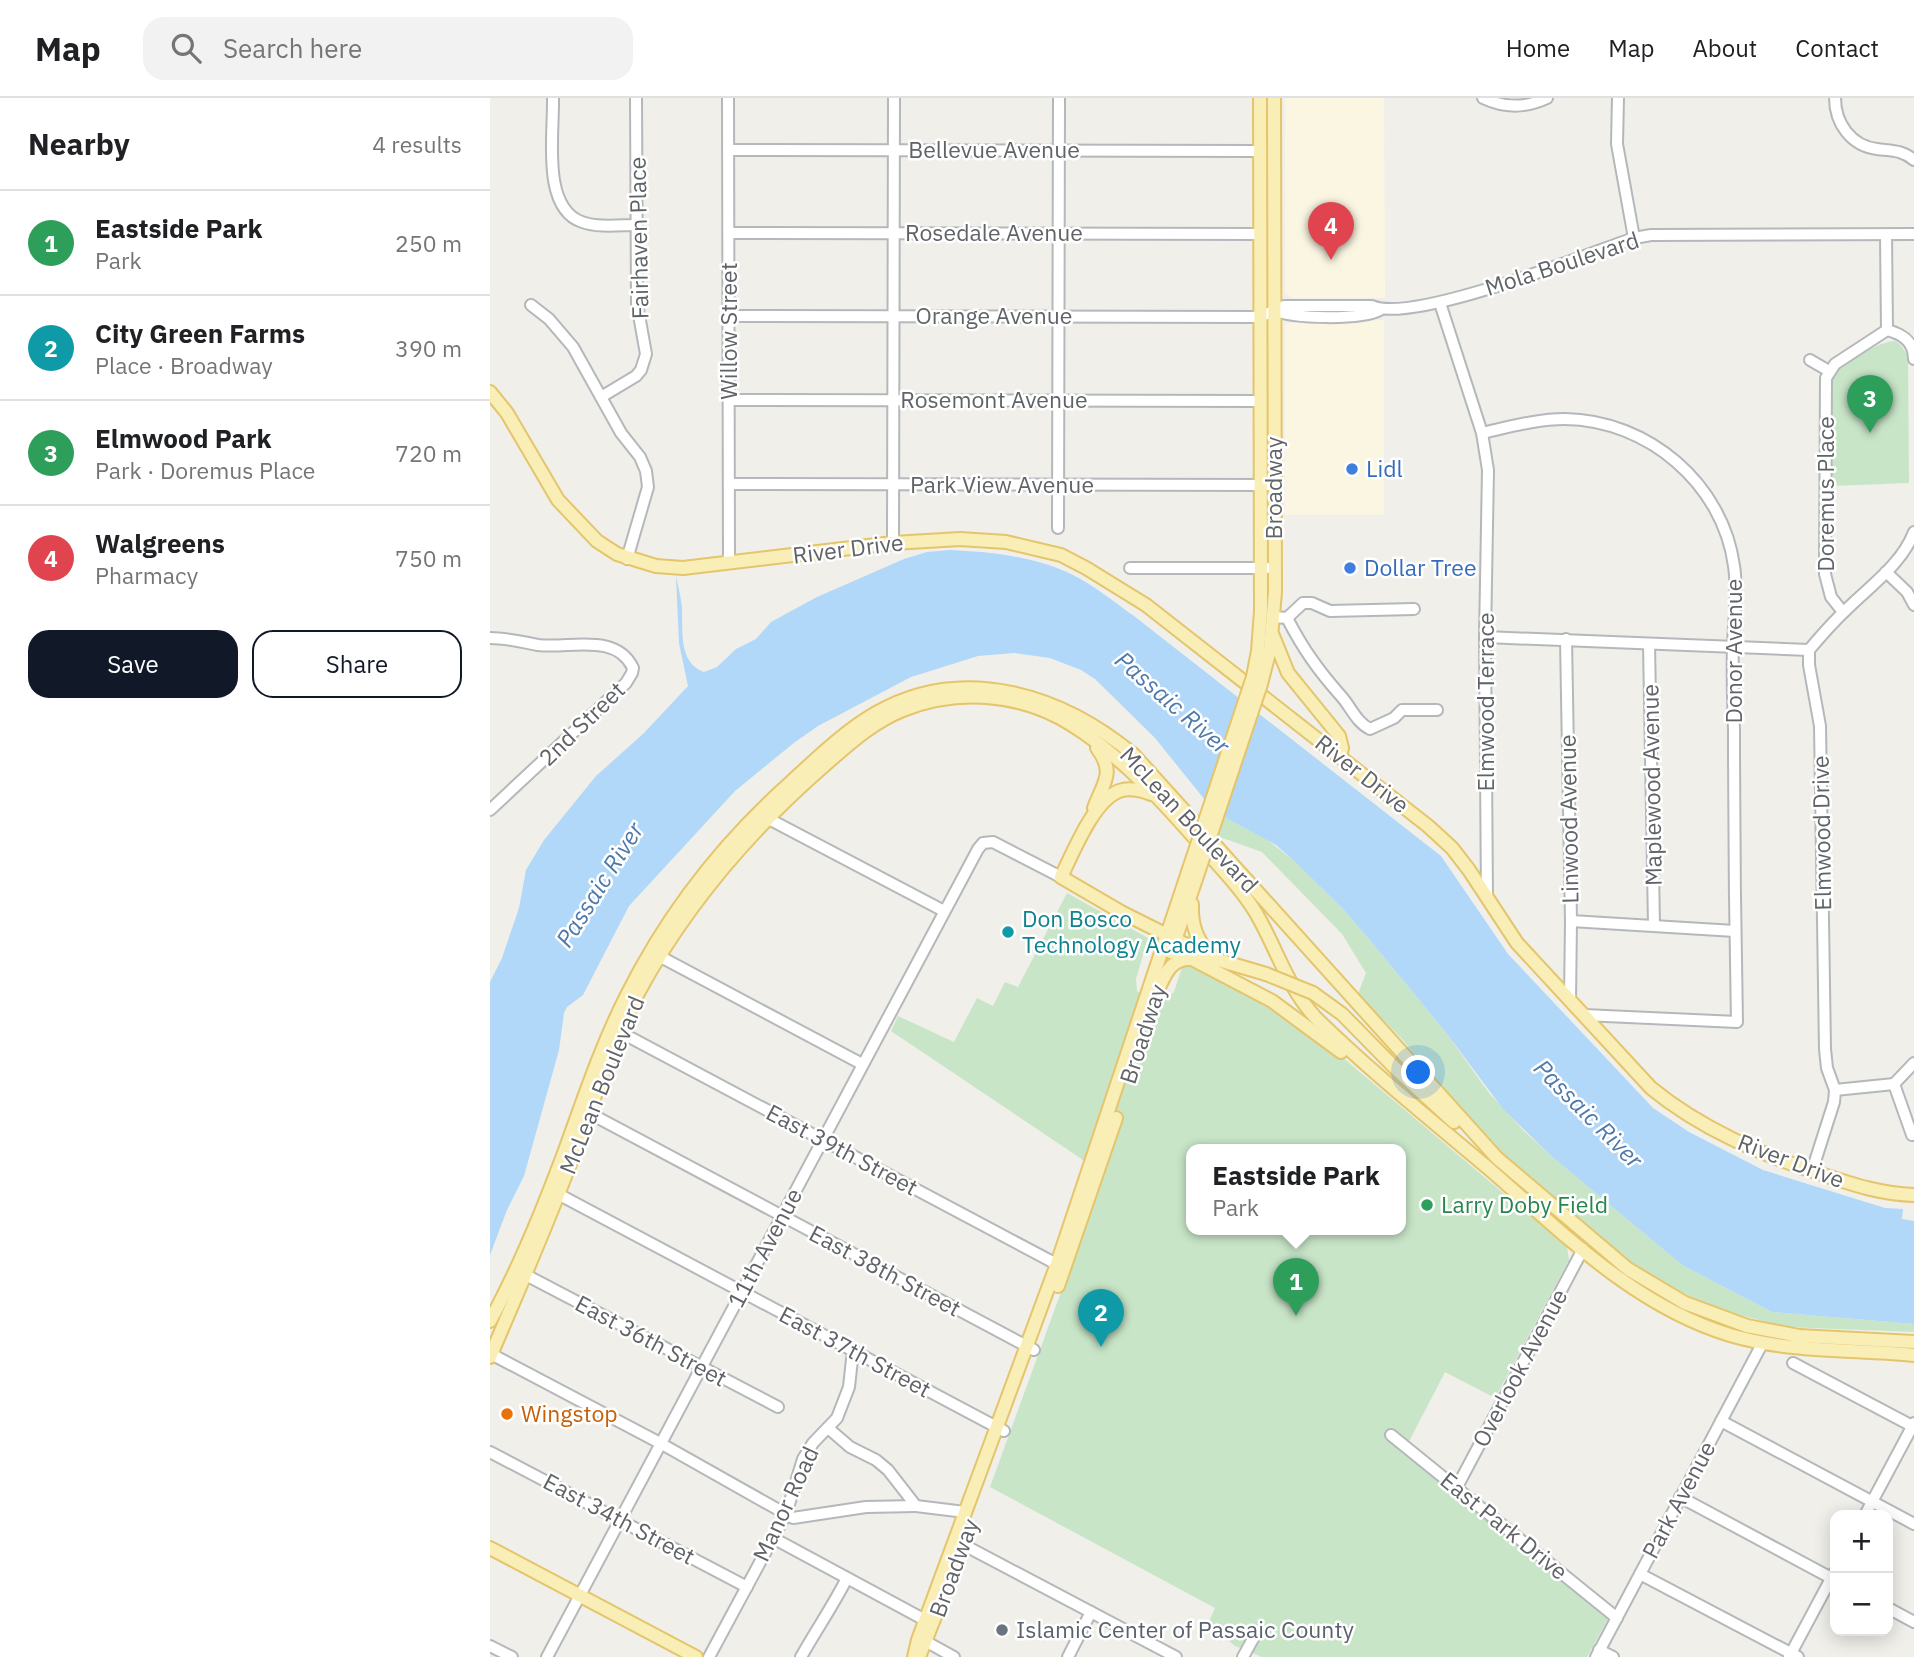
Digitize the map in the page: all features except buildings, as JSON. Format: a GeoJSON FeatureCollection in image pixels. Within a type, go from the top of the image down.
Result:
{"type":"FeatureCollection","features":[{"type":"Feature","properties":{"kind":"main road","name":"Broadway"},"geometry":{"type":"LineString","coordinates":[[1257,681],[1261,629],[1260,98]]}},
{"type":"Feature","properties":{"kind":"main road","name":"Broadway"},"geometry":{"type":"LineString","coordinates":[[916,1657],[927,1642],[1000,1429],[1098,1172],[1151,995],[1273,631],[1280,618],[1275,568],[1274,485],[1274,98]]}},
{"type":"Feature","properties":{"kind":"main road","name":"River Drive"},"geometry":{"type":"LineString","coordinates":[[490,392],[507,413],[558,500],[597,541],[628,559],[669,568],[944,539],[989,540],[1035,548],[1074,561],[1146,605],[1428,826],[1452,848],[1517,943],[1651,1088],[1682,1112],[1770,1157],[1865,1189],[1914,1195]]}},
{"type":"Feature","properties":{"kind":"main road"},"geometry":{"type":"LineString","coordinates":[[1273,631],[1275,644],[1288,673]]}},
{"type":"Feature","properties":{"kind":"main road"},"geometry":{"type":"LineString","coordinates":[[1257,681],[1270,669],[1280,667],[1288,673],[1339,736],[1342,748],[1340,757]]}},
{"type":"Feature","properties":{"kind":"main road","name":"McLean Boulevard"},"geometry":{"type":"LineString","coordinates":[[490,1321],[549,1190],[616,1017],[640,969],[676,912],[712,865],[752,819],[861,723],[885,708],[910,698],[936,691],[976,687],[1029,696],[1079,717],[1129,751],[1162,783],[1264,902],[1497,1158],[1628,1269],[1673,1297],[1735,1322],[1785,1334],[1914,1342]]}},
{"type":"Feature","properties":{"kind":"main road","name":"McLean Boulevard"},"geometry":{"type":"LineString","coordinates":[[491,1355],[558,1194],[620,1032],[659,956],[707,886],[767,818],[866,731],[901,711],[926,703],[976,696],[1013,701],[1052,714],[1085,734],[1155,795],[1247,900],[1265,929],[1287,979],[1308,1010],[1411,1102],[1622,1280],[1670,1311],[1717,1331],[1762,1343],[1805,1350],[1914,1355]]}},
{"type":"Feature","properties":{"kind":"main road"},"geometry":{"type":"LineString","coordinates":[[1085,734],[1102,755],[1107,768],[1106,782],[1091,819],[1061,877],[1171,938],[1215,959],[1266,974],[1313,993],[1342,1014],[1426,1097],[1497,1158]]}},
{"type":"Feature","properties":{"kind":"main road"},"geometry":{"type":"LineString","coordinates":[[1091,819],[1109,797],[1120,791],[1138,790],[1155,795]]}},
{"type":"Feature","properties":{"kind":"main road"},"geometry":{"type":"LineString","coordinates":[[1134,918],[1155,922],[1171,915],[1192,876]]}},
{"type":"Feature","properties":{"kind":"main road"},"geometry":{"type":"LineString","coordinates":[[1192,876],[1193,926],[1200,943],[1215,959]]}},
{"type":"Feature","properties":{"kind":"main road"},"geometry":{"type":"LineString","coordinates":[[1151,995],[1174,961],[1186,958],[1199,961],[1272,1001],[1331,1043],[1376,1081],[1411,1102]]}},
{"type":"Feature","properties":{"kind":"main road","name":"Broadway"},"geometry":{"type":"LineString","coordinates":[[916,1657],[925,1620],[965,1512],[1000,1429]]}},
{"type":"Feature","properties":{"kind":"main road"},"geometry":{"type":"LineString","coordinates":[[490,1548],[696,1657]]}},
{"type":"Feature","properties":{"kind":"street"},"geometry":{"type":"LineString","coordinates":[[553,98],[554,181],[557,199],[562,207],[574,219],[588,224],[637,225]]}},
{"type":"Feature","properties":{"kind":"street","name":"Fairhaven Place"},"geometry":{"type":"LineString","coordinates":[[601,397],[636,376],[646,354],[637,304],[636,98]]}},
{"type":"Feature","properties":{"kind":"street","name":"Willow Street"},"geometry":{"type":"LineString","coordinates":[[724,564],[729,484],[729,98]]}},
{"type":"Feature","properties":{"kind":"street"},"geometry":{"type":"LineString","coordinates":[[893,543],[894,98]]}},
{"type":"Feature","properties":{"kind":"street"},"geometry":{"type":"LineString","coordinates":[[1058,528],[1059,98]]}},
{"type":"Feature","properties":{"kind":"street"},"geometry":{"type":"LineString","coordinates":[[1483,98],[1498,104],[1518,106],[1547,98]]}},
{"type":"Feature","properties":{"kind":"street"},"geometry":{"type":"LineString","coordinates":[[1618,98],[1617,144],[1634,238]]}},
{"type":"Feature","properties":{"kind":"street"},"geometry":{"type":"LineString","coordinates":[[1835,98],[1839,122],[1852,138],[1870,148],[1901,152],[1914,160]]}},
{"type":"Feature","properties":{"kind":"street","name":"Bellevue Avenue"},"geometry":{"type":"LineString","coordinates":[[729,150],[1260,151]]}},
{"type":"Feature","properties":{"kind":"street","name":"Rosedale Avenue"},"geometry":{"type":"LineString","coordinates":[[729,233],[1260,234]]}},
{"type":"Feature","properties":{"kind":"street","name":"Mola Boulevard"},"geometry":{"type":"LineString","coordinates":[[1274,310],[1283,314],[1315,316],[1372,314],[1380,310],[1440,303],[1634,238],[1670,234],[1914,234]]}},
{"type":"Feature","properties":{"kind":"street"},"geometry":{"type":"LineString","coordinates":[[1886,235],[1887,330]]}},
{"type":"Feature","properties":{"kind":"street","name":"Elmwood Terrace"},"geometry":{"type":"LineString","coordinates":[[1440,303],[1482,433],[1488,470],[1485,637],[1487,898]]}},
{"type":"Feature","properties":{"kind":"street"},"geometry":{"type":"LineString","coordinates":[[530,305],[549,319],[565,336],[621,433],[643,464],[648,479],[646,496],[628,559]]}},
{"type":"Feature","properties":{"kind":"street"},"geometry":{"type":"LineString","coordinates":[[1260,317],[1274,310]]}},
{"type":"Feature","properties":{"kind":"street","name":"Orange Avenue"},"geometry":{"type":"LineString","coordinates":[[729,316],[1260,317]]}},
{"type":"Feature","properties":{"kind":"street"},"geometry":{"type":"LineString","coordinates":[[1887,330],[1900,334],[1911,344],[1914,359]]}},
{"type":"Feature","properties":{"kind":"street"},"geometry":{"type":"LineString","coordinates":[[1810,360],[1829,371],[1835,364],[1887,330]]}},
{"type":"Feature","properties":{"kind":"street","name":"Doremus Place"},"geometry":{"type":"LineString","coordinates":[[1829,371],[1826,378],[1825,575],[1830,597],[1843,612]]}},
{"type":"Feature","properties":{"kind":"street","name":"Rosemont Avenue"},"geometry":{"type":"LineString","coordinates":[[729,400],[1259,401]]}},
{"type":"Feature","properties":{"kind":"street","name":"Donor Avenue"},"geometry":{"type":"LineString","coordinates":[[1482,433],[1548,420],[1589,421],[1633,434],[1649,442],[1689,473],[1718,515],[1731,548],[1736,581],[1733,647],[1737,1022],[1584,1015]]}},
{"type":"Feature","properties":{"kind":"street","name":"Park View Avenue"},"geometry":{"type":"LineString","coordinates":[[729,484],[1274,485]]}},
{"type":"Feature","properties":{"kind":"street"},"geometry":{"type":"LineString","coordinates":[[1485,637],[1809,650],[1843,612],[1885,572],[1909,545],[1914,532]]}},
{"type":"Feature","properties":{"kind":"street"},"geometry":{"type":"LineString","coordinates":[[1130,568],[1275,568]]}},
{"type":"Feature","properties":{"kind":"street"},"geometry":{"type":"LineString","coordinates":[[1885,572],[1908,592],[1914,605]]}},
{"type":"Feature","properties":{"kind":"street"},"geometry":{"type":"LineString","coordinates":[[1414,609],[1330,611],[1318,605],[1303,603],[1280,618],[1361,725],[1370,729],[1394,718],[1402,710],[1437,710]]}},
{"type":"Feature","properties":{"kind":"street","name":"2nd Street"},"geometry":{"type":"LineString","coordinates":[[490,638],[509,638],[540,645],[593,645],[614,649],[626,658],[633,668],[629,678],[490,810]]}},
{"type":"Feature","properties":{"kind":"street","name":"Linwood Avenue"},"geometry":{"type":"LineString","coordinates":[[1566,639],[1570,1000]]}},
{"type":"Feature","properties":{"kind":"street","name":"Maplewood Avenue"},"geometry":{"type":"LineString","coordinates":[[1649,644],[1654,925]]}},
{"type":"Feature","properties":{"kind":"street","name":"Elmwood Drive"},"geometry":{"type":"LineString","coordinates":[[1809,650],[1809,665],[1821,726],[1825,1049],[1827,1068],[1835,1090],[1832,1114],[1812,1171]]}},
{"type":"Feature","properties":{"kind":"street"},"geometry":{"type":"LineString","coordinates":[[767,818],[944,911]]}},
{"type":"Feature","properties":{"kind":"street","name":"11th Avenue"},"geometry":{"type":"LineString","coordinates":[[547,1657],[978,849],[987,842],[997,843],[1061,877]]}},
{"type":"Feature","properties":{"kind":"street"},"geometry":{"type":"LineString","coordinates":[[1571,922],[1735,931]]}},
{"type":"Feature","properties":{"kind":"street"},"geometry":{"type":"LineString","coordinates":[[659,956],[862,1064]]}},
{"type":"Feature","properties":{"kind":"street","name":"East 39th Street"},"geometry":{"type":"LineString","coordinates":[[620,1032],[1060,1266]]}},
{"type":"Feature","properties":{"kind":"street"},"geometry":{"type":"LineString","coordinates":[[1835,1090],[1895,1084],[1914,1063]]}},
{"type":"Feature","properties":{"kind":"street"},"geometry":{"type":"LineString","coordinates":[[1895,1084],[1912,1135]]}},
{"type":"Feature","properties":{"kind":"street","name":"East 38th Street"},"geometry":{"type":"LineString","coordinates":[[589,1113],[1030,1348]]}},
{"type":"Feature","properties":{"kind":"street","name":"East 37th Street"},"geometry":{"type":"LineString","coordinates":[[558,1194],[1000,1429]]}},
{"type":"Feature","properties":{"kind":"street","name":"Overlook Avenue"},"geometry":{"type":"LineString","coordinates":[[1457,1487],[1583,1249]]}},
{"type":"Feature","properties":{"kind":"street","name":"East 36th Street"},"geometry":{"type":"LineString","coordinates":[[524,1274],[778,1407]]}},
{"type":"Feature","properties":{"kind":"street","name":"Park Avenue"},"geometry":{"type":"LineString","coordinates":[[1597,1653],[1762,1343]]}},
{"type":"Feature","properties":{"kind":"street","name":"Manor Road"},"geometry":{"type":"LineString","coordinates":[[709,1657],[786,1514],[803,1459],[813,1443],[837,1418],[849,1387],[853,1350]]}},
{"type":"Feature","properties":{"kind":"street"},"geometry":{"type":"LineString","coordinates":[[491,1355],[798,1519],[866,1507],[916,1506],[965,1512]]}},
{"type":"Feature","properties":{"kind":"street"},"geometry":{"type":"LineString","coordinates":[[1793,1363],[1913,1425],[1868,1510]]}},
{"type":"Feature","properties":{"kind":"street"},"geometry":{"type":"LineString","coordinates":[[1721,1421],[1914,1524]]}},
{"type":"Feature","properties":{"kind":"street"},"geometry":{"type":"LineString","coordinates":[[828,1428],[849,1447],[876,1460],[888,1470],[916,1506]]}},
{"type":"Feature","properties":{"kind":"street","name":"East Park Drive"},"geometry":{"type":"LineString","coordinates":[[1391,1435],[1616,1618]]}},
{"type":"Feature","properties":{"kind":"street","name":"East 34th Street"},"geometry":{"type":"LineString","coordinates":[[490,1451],[747,1587]]}},
{"type":"Feature","properties":{"kind":"street"},"geometry":{"type":"LineString","coordinates":[[1680,1497],[1830,1574]]}},
{"type":"Feature","properties":{"kind":"street"},"geometry":{"type":"LineString","coordinates":[[773,1538],[925,1620]]}},
{"type":"Feature","properties":{"kind":"street"},"geometry":{"type":"LineString","coordinates":[[962,1544],[1176,1657]]}},
{"type":"Feature","properties":{"kind":"street"},"geometry":{"type":"LineString","coordinates":[[1640,1574],[1793,1656],[1830,1584]]}},
{"type":"Feature","properties":{"kind":"street"},"geometry":{"type":"LineString","coordinates":[[801,1657],[813,1634],[832,1608],[847,1578]]}},
{"type":"Feature","properties":{"kind":"street"},"geometry":{"type":"LineString","coordinates":[[1893,1611],[1914,1622]]}},
{"type":"Feature","properties":{"kind":"street"},"geometry":{"type":"LineString","coordinates":[[1068,1657],[1091,1612]]}},
{"type":"Feature","properties":{"kind":"street"},"geometry":{"type":"LineString","coordinates":[[1243,1657],[1254,1637]]}},
{"type":"Feature","properties":{"kind":"street"},"geometry":{"type":"LineString","coordinates":[[927,1642],[954,1657]]}},
{"type":"Feature","properties":{"kind":"street"},"geometry":{"type":"LineString","coordinates":[[490,1646],[512,1657]]}},
{"type":"Feature","properties":{"kind":"street"},"geometry":{"type":"LineString","coordinates":[[1597,1653],[1613,1657]]}},
{"type":"Feature","properties":{"kind":"shaded area"},"geometry":{"type":"Polygon","coordinates":[[[1285,98],[1384,98],[1385,298],[1291,298],[1285,292],[1285,98]]]}},
{"type":"Feature","properties":{"kind":"shaded area"},"geometry":{"type":"Polygon","coordinates":[[[1384,320],[1384,515],[1285,515],[1287,323],[1384,320]]]}},
{"type":"Feature","properties":{"kind":"green space"},"geometry":{"type":"Polygon","coordinates":[[[1895,341],[1908,356],[1909,483],[1832,486],[1832,377],[1860,354],[1895,341]]]}},
{"type":"Feature","properties":{"kind":"green space"},"geometry":{"type":"Polygon","coordinates":[[[1223,816],[1257,832],[1293,860],[1369,939],[1444,1030],[1489,1093],[1523,1130],[1682,1265],[1772,1312],[1914,1324],[1914,1332],[1785,1327],[1725,1311],[1675,1290],[1633,1263],[1580,1223],[1480,1135],[1403,1040],[1358,994],[1366,973],[1342,934],[1262,852],[1217,836],[1223,816]]]}},
{"type":"Feature","properties":{"kind":"green space"},"geometry":{"type":"Polygon","coordinates":[[[1067,893],[1148,938],[1136,979],[1137,991],[1146,998],[1163,1001],[1174,992],[1184,961],[1263,1001],[1322,1040],[1567,1247],[1569,1260],[1495,1398],[1445,1372],[1403,1453],[1609,1617],[1587,1657],[1262,1657],[1235,1646],[1208,1624],[1215,1608],[990,1487],[1104,1174],[891,1031],[898,1016],[954,1042],[977,998],[993,1006],[1005,982],[1018,987],[1067,893]]]}},
{"type":"Feature","properties":{"kind":"water","name":"Passaic River"},"geometry":{"type":"Polygon","coordinates":[[[950,550],[1027,559],[1057,568],[1088,583],[1441,856],[1508,954],[1653,1108],[1689,1132],[1763,1170],[1885,1208],[1903,1209],[1902,1219],[1914,1221],[1914,1324],[1772,1312],[1682,1265],[1550,1155],[1503,1109],[1444,1030],[1369,939],[1293,860],[1276,845],[1223,816],[1209,805],[1155,738],[1095,679],[1081,670],[1050,658],[1015,653],[978,656],[911,677],[818,726],[735,791],[629,906],[583,995],[567,1007],[564,1013],[559,1050],[524,1176],[507,1210],[490,1255],[490,982],[502,958],[519,908],[526,870],[544,840],[596,776],[644,733],[688,686],[679,643],[676,576],[682,604],[686,654],[696,668],[704,672],[717,667],[736,649],[756,639],[771,622],[817,597],[904,559],[927,552],[950,550]]]}},
{"type":"Feature","properties":{"kind":"place","name":"Walgreens"},"geometry":{"type":"Point","coordinates":[1331,260]}},
{"type":"Feature","properties":{"kind":"place","name":"Elmwood Park"},"geometry":{"type":"Point","coordinates":[1870,433]}},
{"type":"Feature","properties":{"kind":"place","name":"Lidl"},"geometry":{"type":"Point","coordinates":[1352,469]}},
{"type":"Feature","properties":{"kind":"place","name":"Dollar Tree"},"geometry":{"type":"Point","coordinates":[1350,568]}},
{"type":"Feature","properties":{"kind":"place","name":"Don Bosco Technology Academy"},"geometry":{"type":"Point","coordinates":[1008,932]}},
{"type":"Feature","properties":{"kind":"place","name":"Larry Doby Field"},"geometry":{"type":"Point","coordinates":[1427,1205]}},
{"type":"Feature","properties":{"kind":"place","name":"Eastside Park"},"geometry":{"type":"Point","coordinates":[1296,1316]}},
{"type":"Feature","properties":{"kind":"place","name":"City Green Farms"},"geometry":{"type":"Point","coordinates":[1101,1347]}},
{"type":"Feature","properties":{"kind":"place","name":"Wingstop"},"geometry":{"type":"Point","coordinates":[507,1414]}},
{"type":"Feature","properties":{"kind":"place","name":"Islamic Center of Passaic County"},"geometry":{"type":"Point","coordinates":[1002,1630]}}]}
